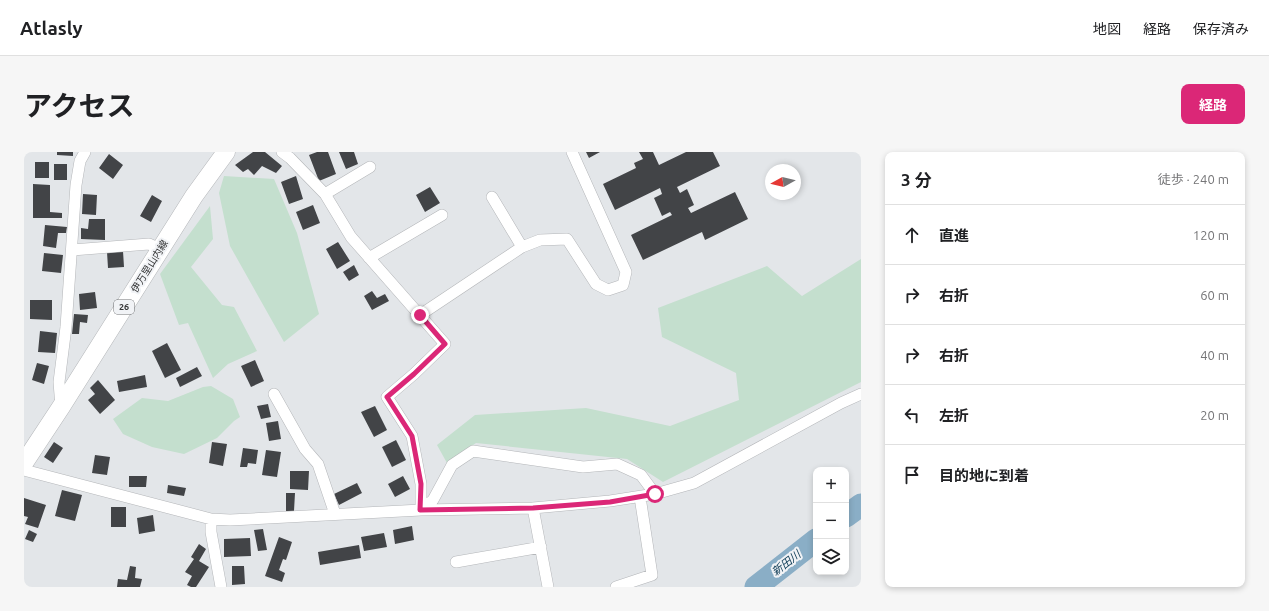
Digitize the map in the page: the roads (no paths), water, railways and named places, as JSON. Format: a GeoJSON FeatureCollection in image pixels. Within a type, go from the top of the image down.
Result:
{"type":"FeatureCollection","features":[{"type":"Feature","properties":{"kind":"main road","name":"伊万里山内線"},"geometry":{"type":"LineString","coordinates":[[24,463],[194,196],[226,152]]}},
{"type":"Feature","properties":{"kind":"street"},"geometry":{"type":"LineString","coordinates":[[61,407],[59,382],[66,327],[76,185],[80,161],[85,152]]}},
{"type":"Feature","properties":{"kind":"street"},"geometry":{"type":"LineString","coordinates":[[282,152],[290,158],[325,194],[351,237],[445,344],[414,374],[387,397],[412,436],[421,484],[420,510]]}},
{"type":"Feature","properties":{"kind":"street"},"geometry":{"type":"LineString","coordinates":[[420,315],[522,247],[540,240],[567,239],[596,284],[608,290],[623,285],[626,272],[572,152]]}},
{"type":"Feature","properties":{"kind":"street"},"geometry":{"type":"LineString","coordinates":[[325,194],[370,167]]}},
{"type":"Feature","properties":{"kind":"street"},"geometry":{"type":"LineString","coordinates":[[492,197],[522,247]]}},
{"type":"Feature","properties":{"kind":"street"},"geometry":{"type":"LineString","coordinates":[[369,258],[442,215]]}},
{"type":"Feature","properties":{"kind":"street"},"geometry":{"type":"LineString","coordinates":[[72,250],[149,244],[160,249]]}},
{"type":"Feature","properties":{"kind":"street"},"geometry":{"type":"LineString","coordinates":[[274,394],[305,450],[318,464],[335,514]]}},
{"type":"Feature","properties":{"kind":"street"},"geometry":{"type":"LineString","coordinates":[[24,463],[211,518],[230,520],[420,510],[533,508],[610,502],[655,494],[694,483],[841,403],[861,394]]}},
{"type":"Feature","properties":{"kind":"street"},"geometry":{"type":"LineString","coordinates":[[420,510],[433,500],[452,466],[473,451],[584,467],[616,464],[641,475],[655,494]]}},
{"type":"Feature","properties":{"kind":"street"},"geometry":{"type":"LineString","coordinates":[[616,587],[652,576],[640,497]]}},
{"type":"Feature","properties":{"kind":"street"},"geometry":{"type":"LineString","coordinates":[[533,508],[548,587]]}},
{"type":"Feature","properties":{"kind":"street"},"geometry":{"type":"LineString","coordinates":[[211,518],[211,532],[221,587]]}},
{"type":"Feature","properties":{"kind":"street"},"geometry":{"type":"LineString","coordinates":[[456,562],[541,547]]}},
{"type":"Feature","properties":{"kind":"waterway","name":"新田川"},"geometry":{"type":"LineString","coordinates":[[849,514],[861,505]]}},
{"type":"Feature","properties":{"kind":"waterway","name":"新田川"},"geometry":{"type":"LineString","coordinates":[[756,587],[813,542]]}}]}
